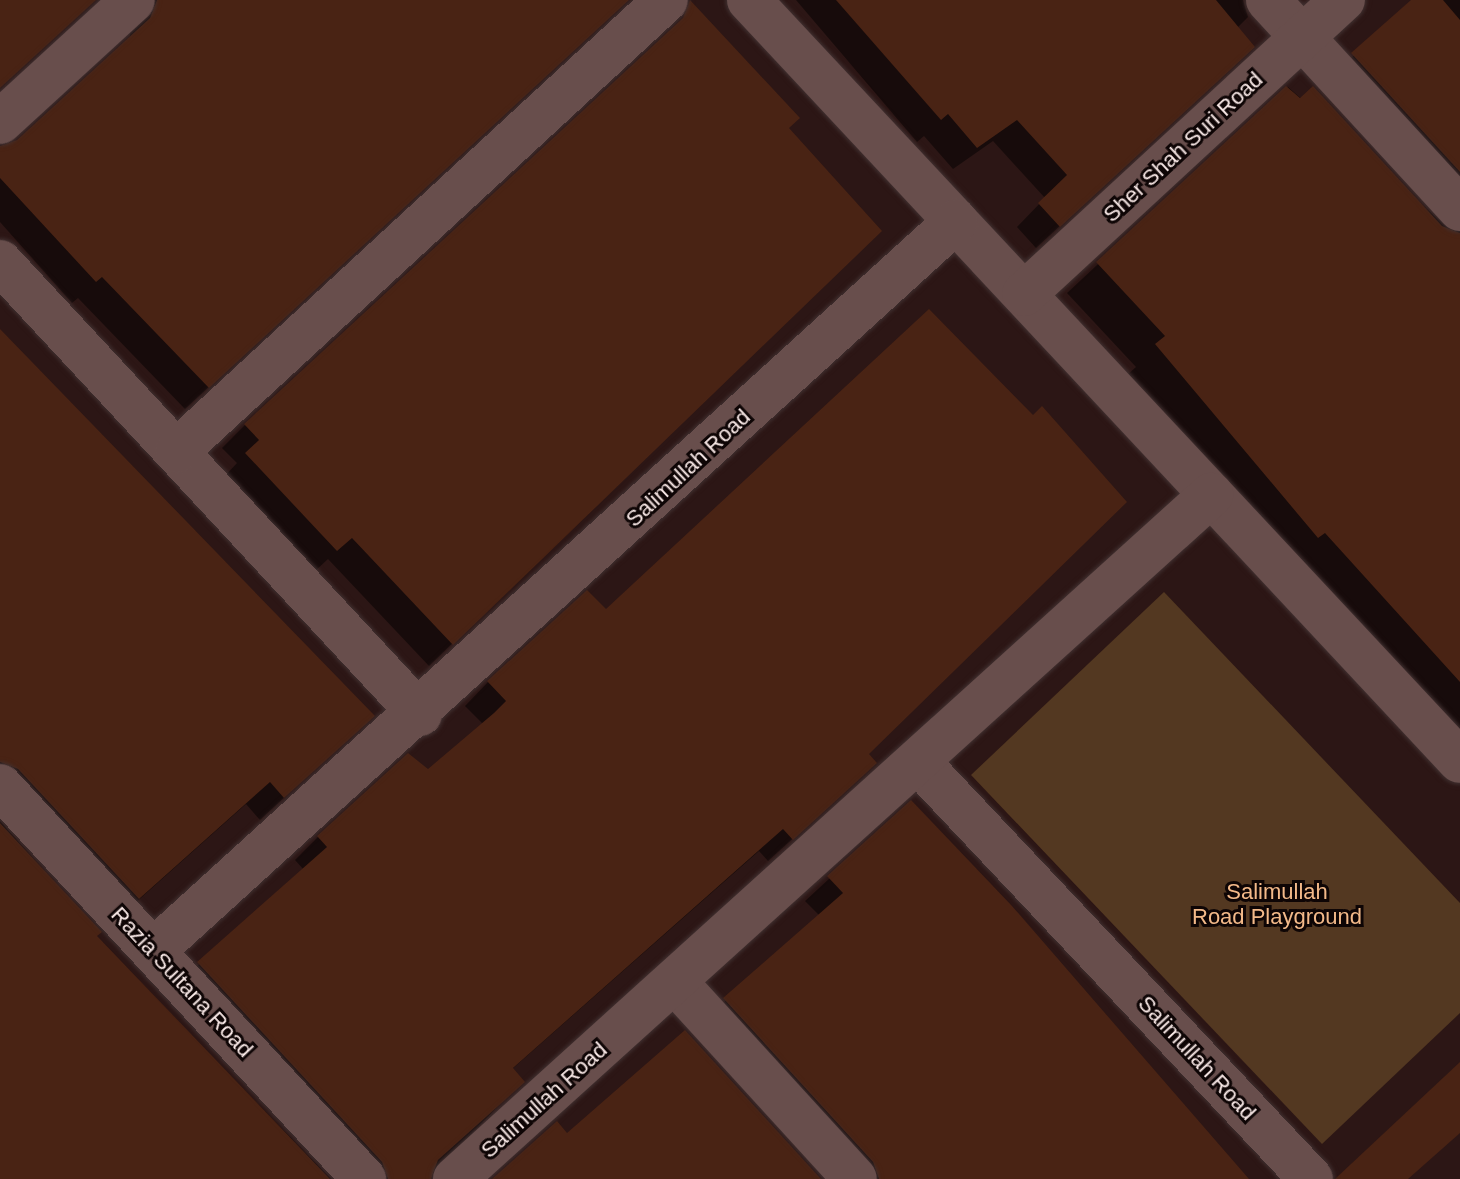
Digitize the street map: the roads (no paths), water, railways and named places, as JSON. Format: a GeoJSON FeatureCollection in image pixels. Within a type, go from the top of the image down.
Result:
{"type":"FeatureCollection","features":[{"type":"Feature","properties":{"kind":"street"},"geometry":{"type":"LineString","coordinates":[[0,122],[133,0]]}},
{"type":"Feature","properties":{"kind":"street"},"geometry":{"type":"LineString","coordinates":[[177,451],[666,0]]}},
{"type":"Feature","properties":{"kind":"street"},"geometry":{"type":"LineString","coordinates":[[749,0],[1460,761]]}},
{"type":"Feature","properties":{"kind":"street"},"geometry":{"type":"LineString","coordinates":[[1268,0],[1460,209]]}},
{"type":"Feature","properties":{"kind":"street","name":"Sher Shah Suri Road"},"geometry":{"type":"LineString","coordinates":[[1024,294],[1343,0]]}},
{"type":"Feature","properties":{"kind":"street","name":"Salimullah Road"},"geometry":{"type":"LineString","coordinates":[[153,951],[420,714],[956,221]]}},
{"type":"Feature","properties":{"kind":"street"},"geometry":{"type":"LineString","coordinates":[[0,262],[420,714]]}},
{"type":"Feature","properties":{"kind":"street","name":"Salimullah Road"},"geometry":{"type":"LineString","coordinates":[[455,1179],[676,983],[1211,495]]}},
{"type":"Feature","properties":{"kind":"street","name":"Salimullah Road"},"geometry":{"type":"LineString","coordinates":[[918,762],[1311,1179]]}},
{"type":"Feature","properties":{"kind":"street","name":"Razia Sultana Road"},"geometry":{"type":"LineString","coordinates":[[0,786],[364,1179]]}},
{"type":"Feature","properties":{"kind":"street"},"geometry":{"type":"LineString","coordinates":[[676,983],[855,1179]]}},
{"type":"Feature","properties":{"kind":"park label","name":"Salimullah Road Playground"},"geometry":{"type":"Point","coordinates":[1277,904]}}]}
